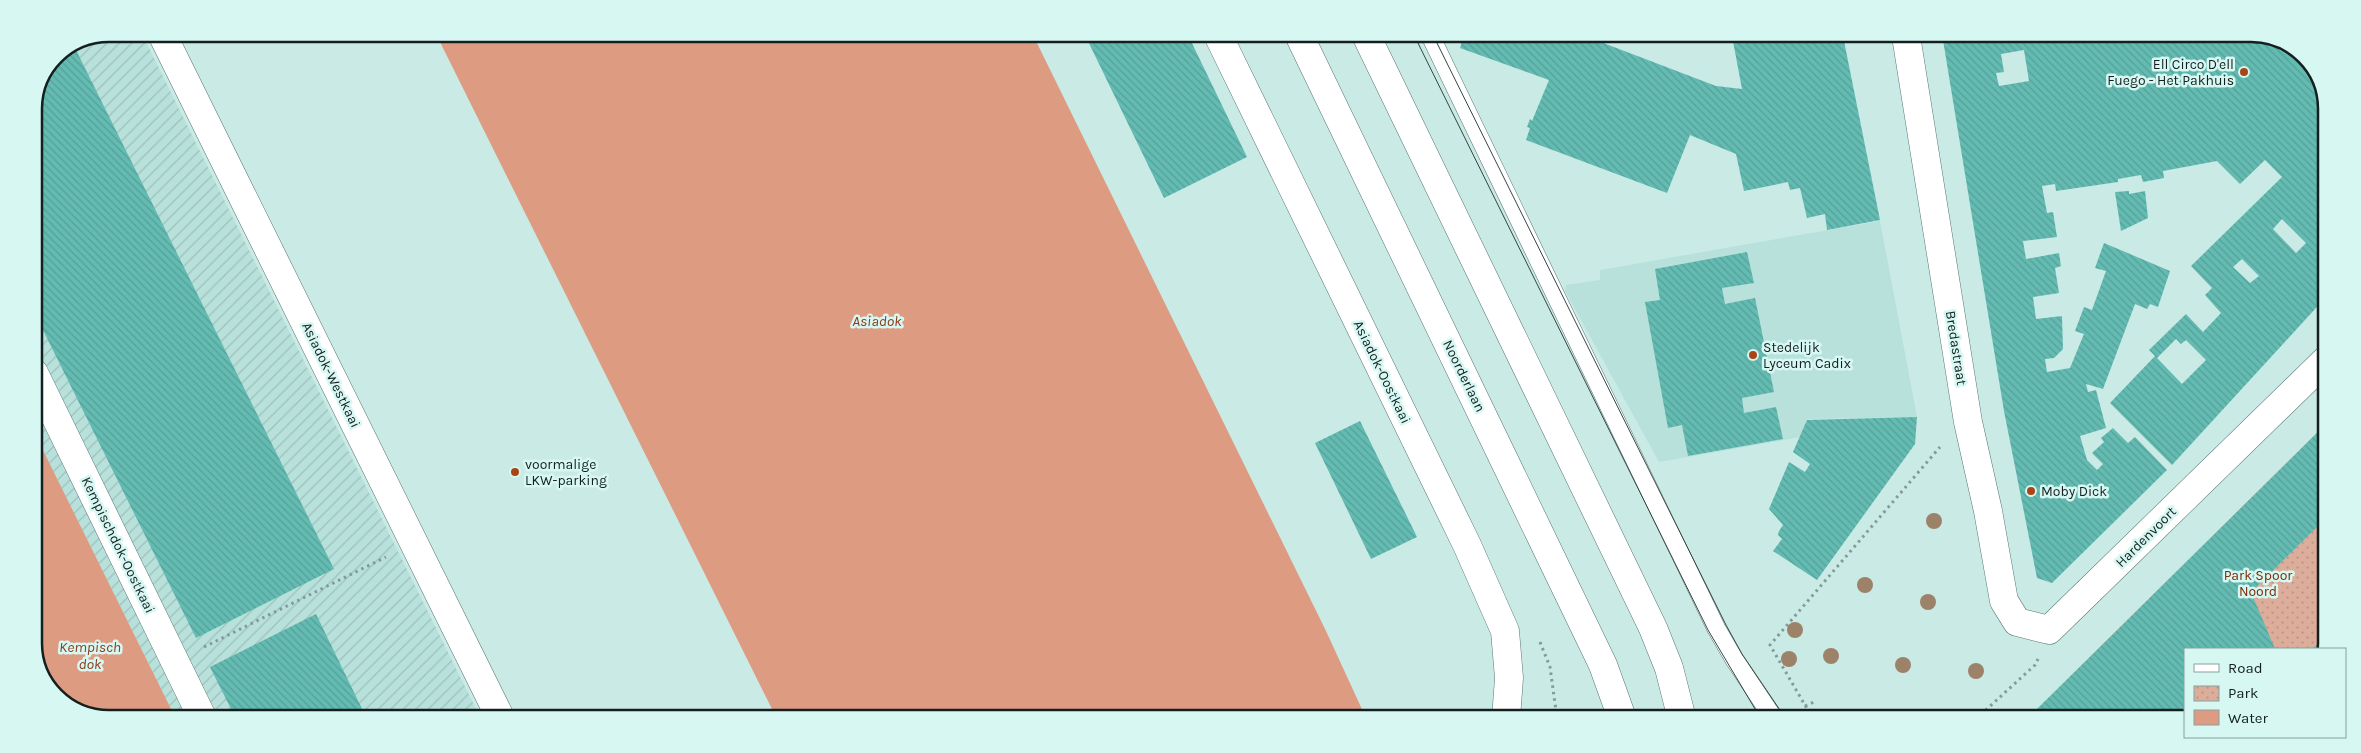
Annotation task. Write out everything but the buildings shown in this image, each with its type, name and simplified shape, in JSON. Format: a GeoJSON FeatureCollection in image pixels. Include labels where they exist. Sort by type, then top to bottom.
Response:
{"type":"FeatureCollection","features":[{"type":"Feature","properties":{"kind":"street","name":"Asiadok-Westkaai"},"geometry":{"type":"LineString","coordinates":[[166,42],[497,711]]}},
{"type":"Feature","properties":{"kind":"street","name":"Asiadok-Oostkaai"},"geometry":{"type":"LineString","coordinates":[[1221,42],[1467,545],[1505,631],[1509,678],[1507,711]]}},
{"type":"Feature","properties":{"kind":"street","name":"Noorderlaan"},"geometry":{"type":"LineString","coordinates":[[1302,42],[1603,665],[1619,711]]}},
{"type":"Feature","properties":{"kind":"street"},"geometry":{"type":"LineString","coordinates":[[1369,42],[1635,588],[1669,668],[1680,711]]}},
{"type":"Feature","properties":{"kind":"street","name":"Bredastraat"},"geometry":{"type":"LineString","coordinates":[[1907,42],[1967,415],[1988,511],[2004,601],[2017,622],[2050,630]]}},
{"type":"Feature","properties":{"kind":"street","name":"Hardenvoort"},"geometry":{"type":"LineString","coordinates":[[2050,630],[2318,368]]}},
{"type":"Feature","properties":{"kind":"street","name":"Kempischdok-Oostkaai"},"geometry":{"type":"LineString","coordinates":[[43,391],[199,711]]}},
{"type":"Feature","properties":{"kind":"lane"},"geometry":{"type":"LineString","coordinates":[[1433,42],[1716,628],[1769,711]]}},
{"type":"Feature","properties":{"kind":"path"},"geometry":{"type":"LineString","coordinates":[[1808,711],[1770,645],[1967,415]]}},
{"type":"Feature","properties":{"kind":"path"},"geometry":{"type":"LineString","coordinates":[[175,661],[414,543]]}},
{"type":"Feature","properties":{"kind":"path"},"geometry":{"type":"LineString","coordinates":[[1985,711],[2035,665],[2050,630]]}},
{"type":"Feature","properties":{"kind":"path"},"geometry":{"type":"LineString","coordinates":[[1806,706],[1816,701]]}},
{"type":"Feature","properties":{"kind":"shaded area"},"geometry":{"type":"Polygon","coordinates":[[[109,42],[146,42],[477,711],[172,711],[43,450],[44,96],[54,72],[62,62],[84,48],[109,42]]]}},
{"type":"Feature","properties":{"kind":"shaded area","name":"Stedelijk Lyceum Cadix"},"geometry":{"type":"Polygon","coordinates":[[[1880,221],[1917,417],[1807,419],[1801,437],[1659,462],[1565,291],[1566,285],[1600,280],[1600,270],[1880,221]]]}},
{"type":"Feature","properties":{"kind":"green space","name":"Park Spoor Noord"},"geometry":{"type":"Polygon","coordinates":[[[2318,432],[2318,648],[2184,648],[2184,711],[2035,711],[2318,432]]]}},
{"type":"Feature","properties":{"kind":"water","name":"Asiadok"},"geometry":{"type":"Polygon","coordinates":[[[440,42],[1036,42],[1326,631],[1363,711],[773,711],[440,42]]]}},
{"type":"Feature","properties":{"kind":"water","name":"Kempisch dok"},"geometry":{"type":"Polygon","coordinates":[[[43,450],[172,711],[109,711],[92,708],[72,699],[62,691],[51,677],[46,665],[43,648],[43,450]]]}},
{"type":"Feature","properties":{"kind":"tram line"},"geometry":{"type":"LineString","coordinates":[[1417,42],[1708,630],[1756,711]]}},
{"type":"Feature","properties":{"kind":"tram line"},"geometry":{"type":"LineString","coordinates":[[1436,42],[1726,625],[1742,654],[1781,711]]}},
{"type":"Feature","properties":{"kind":"place","name":"Ell Circo D'ell Fuego - Het Pakhuis"},"geometry":{"type":"Point","coordinates":[2244,72]}},
{"type":"Feature","properties":{"kind":"place","name":"Stedelijk Lyceum Cadix"},"geometry":{"type":"Point","coordinates":[1753,355]}},
{"type":"Feature","properties":{"kind":"place","name":"voormalige LKW-parking"},"geometry":{"type":"Point","coordinates":[515,472]}},
{"type":"Feature","properties":{"kind":"place","name":"Moby Dick"},"geometry":{"type":"Point","coordinates":[2031,491]}}]}
